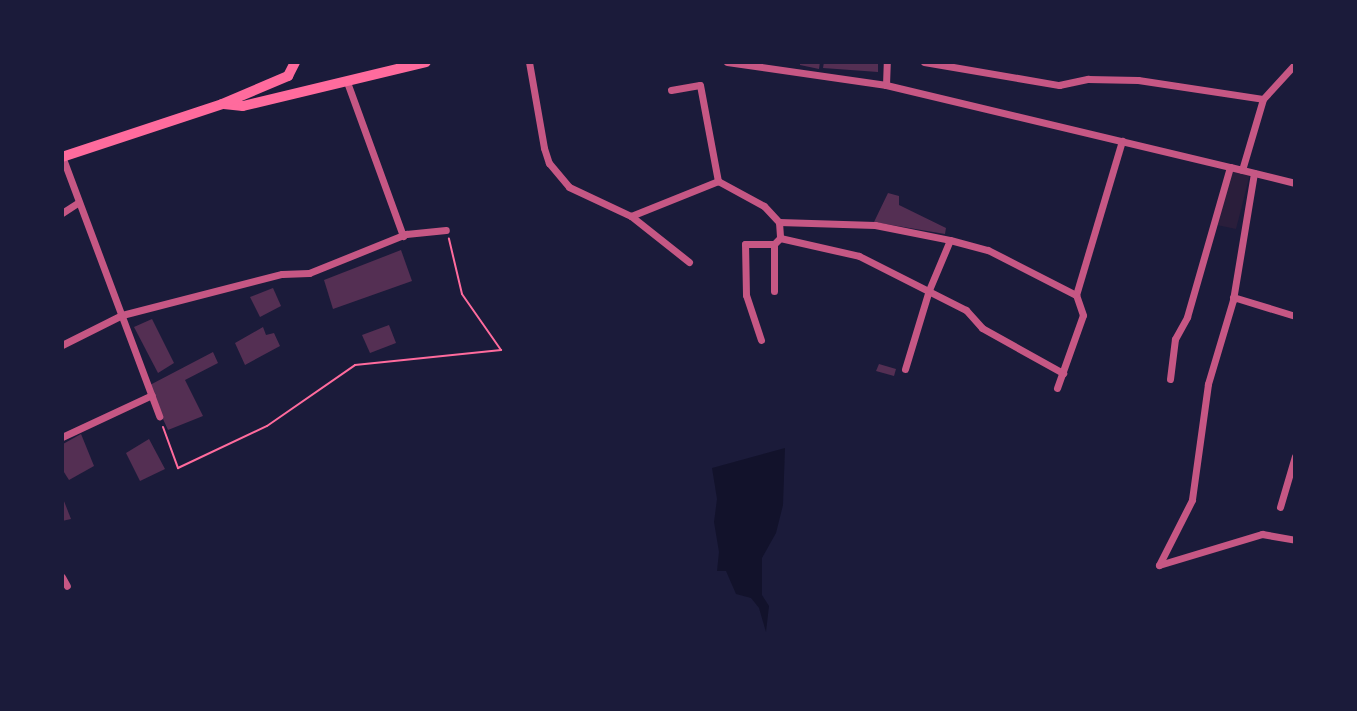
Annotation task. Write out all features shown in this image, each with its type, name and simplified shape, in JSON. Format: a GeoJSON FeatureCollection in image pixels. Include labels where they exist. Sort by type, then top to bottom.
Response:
{"type":"FeatureCollection","features":[{"type":"Feature","properties":{"kind":"main road"},"geometry":{"type":"LineString","coordinates":[[62,156],[222,104],[288,76],[295,62]]}},
{"type":"Feature","properties":{"kind":"main road"},"geometry":{"type":"LineString","coordinates":[[222,104],[243,106],[426,62]]}},
{"type":"Feature","properties":{"kind":"main road"},"geometry":{"type":"LineString","coordinates":[[288,76],[297,93]]}},
{"type":"Feature","properties":{"kind":"street"},"geometry":{"type":"LineString","coordinates":[[529,62],[544,148],[558,176],[569,187],[631,216],[689,262]]}},
{"type":"Feature","properties":{"kind":"street"},"geometry":{"type":"LineString","coordinates":[[727,62],[886,85],[1295,183]]}},
{"type":"Feature","properties":{"kind":"street"},"geometry":{"type":"LineString","coordinates":[[886,85],[887,62]]}},
{"type":"Feature","properties":{"kind":"street"},"geometry":{"type":"LineString","coordinates":[[924,62],[1059,85],[1088,79],[1138,80],[1263,99]]}},
{"type":"Feature","properties":{"kind":"street"},"geometry":{"type":"LineString","coordinates":[[1242,170],[1263,99],[1295,64]]}},
{"type":"Feature","properties":{"kind":"street"},"geometry":{"type":"LineString","coordinates":[[347,82],[403,236]]}},
{"type":"Feature","properties":{"kind":"street"},"geometry":{"type":"LineString","coordinates":[[671,90],[700,85],[718,181]]}},
{"type":"Feature","properties":{"kind":"street"},"geometry":{"type":"LineString","coordinates":[[1057,388],[1083,315],[1076,295],[1122,141]]}},
{"type":"Feature","properties":{"kind":"street"},"geometry":{"type":"LineString","coordinates":[[62,156],[159,416]]}},
{"type":"Feature","properties":{"kind":"street"},"geometry":{"type":"LineString","coordinates":[[1170,379],[1175,339],[1187,317],[1230,167]]}},
{"type":"Feature","properties":{"kind":"street"},"geometry":{"type":"LineString","coordinates":[[1254,173],[1233,297],[1208,384],[1192,500],[1159,565],[1262,534],[1295,540]]}},
{"type":"Feature","properties":{"kind":"street"},"geometry":{"type":"LineString","coordinates":[[631,216],[718,181]]}},
{"type":"Feature","properties":{"kind":"street"},"geometry":{"type":"LineString","coordinates":[[718,181],[764,206],[779,222],[875,225],[950,240],[988,250],[1076,295]]}},
{"type":"Feature","properties":{"kind":"street"},"geometry":{"type":"LineString","coordinates":[[62,213],[79,202]]}},
{"type":"Feature","properties":{"kind":"street"},"geometry":{"type":"LineString","coordinates":[[774,291],[779,222]]}},
{"type":"Feature","properties":{"kind":"street"},"geometry":{"type":"LineString","coordinates":[[62,345],[122,315],[282,274],[309,273],[403,236],[446,230]]}},
{"type":"Feature","properties":{"kind":"street"},"geometry":{"type":"LineString","coordinates":[[905,369],[929,290],[950,240]]}},
{"type":"Feature","properties":{"kind":"street"},"geometry":{"type":"LineString","coordinates":[[761,340],[746,295],[745,244],[777,241],[859,256],[966,310],[982,328],[1063,373]]}},
{"type":"Feature","properties":{"kind":"street"},"geometry":{"type":"LineString","coordinates":[[1233,297],[1295,316]]}},
{"type":"Feature","properties":{"kind":"street"},"geometry":{"type":"LineString","coordinates":[[62,437],[152,395]]}},
{"type":"Feature","properties":{"kind":"street"},"geometry":{"type":"LineString","coordinates":[[1280,507],[1295,456]]}},
{"type":"Feature","properties":{"kind":"street"},"geometry":{"type":"LineString","coordinates":[[62,577],[67,586]]}},
{"type":"Feature","properties":{"kind":"path"},"geometry":{"type":"LineString","coordinates":[[159,416],[178,468],[267,426],[355,365],[501,350],[462,294],[446,230]]}},
{"type":"Feature","properties":{"kind":"shaded area"},"geometry":{"type":"Polygon","coordinates":[[[1231,169],[1250,174],[1236,229],[1217,225],[1231,169]]]}},
{"type":"Feature","properties":{"kind":"shaded area"},"geometry":{"type":"Polygon","coordinates":[[[785,448],[783,505],[776,533],[762,558],[762,595],[769,606],[766,632],[759,608],[751,598],[736,594],[726,571],[717,571],[719,552],[714,522],[717,499],[712,468],[785,448]]]}},
{"type":"Feature","properties":{"kind":"building"},"geometry":{"type":"Polygon","coordinates":[[[800,62],[820,62],[819,69],[800,65],[800,62]]]}},
{"type":"Feature","properties":{"kind":"building"},"geometry":{"type":"Polygon","coordinates":[[[824,62],[878,62],[878,72],[823,68],[824,62]]]}},
{"type":"Feature","properties":{"kind":"building"},"geometry":{"type":"Polygon","coordinates":[[[888,193],[899,196],[899,205],[946,228],[945,234],[874,222],[888,193]]]}},
{"type":"Feature","properties":{"kind":"building"},"geometry":{"type":"Polygon","coordinates":[[[401,250],[412,281],[333,309],[324,280],[401,250]]]}},
{"type":"Feature","properties":{"kind":"building"},"geometry":{"type":"Polygon","coordinates":[[[273,288],[281,306],[260,317],[250,297],[273,288]]]}},
{"type":"Feature","properties":{"kind":"building"},"geometry":{"type":"Polygon","coordinates":[[[152,319],[174,363],[158,373],[134,327],[152,319]]]}},
{"type":"Feature","properties":{"kind":"building"},"geometry":{"type":"Polygon","coordinates":[[[389,325],[396,343],[370,353],[362,335],[389,325]]]}},
{"type":"Feature","properties":{"kind":"building"},"geometry":{"type":"Polygon","coordinates":[[[263,327],[266,335],[274,333],[280,346],[245,365],[235,343],[263,327]]]}},
{"type":"Feature","properties":{"kind":"building"},"geometry":{"type":"Polygon","coordinates":[[[213,352],[218,363],[185,380],[203,416],[168,430],[148,386],[213,352]]]}},
{"type":"Feature","properties":{"kind":"building"},"geometry":{"type":"Polygon","coordinates":[[[879,364],[896,369],[894,376],[876,371],[879,364]]]}},
{"type":"Feature","properties":{"kind":"building"},"geometry":{"type":"Polygon","coordinates":[[[81,434],[94,466],[69,480],[62,469],[63,444],[81,434]]]}},
{"type":"Feature","properties":{"kind":"building"},"geometry":{"type":"Polygon","coordinates":[[[149,439],[165,469],[140,481],[126,453],[149,439]]]}},
{"type":"Feature","properties":{"kind":"building"},"geometry":{"type":"Polygon","coordinates":[[[62,496],[71,519],[62,521],[62,496]]]}}]}
